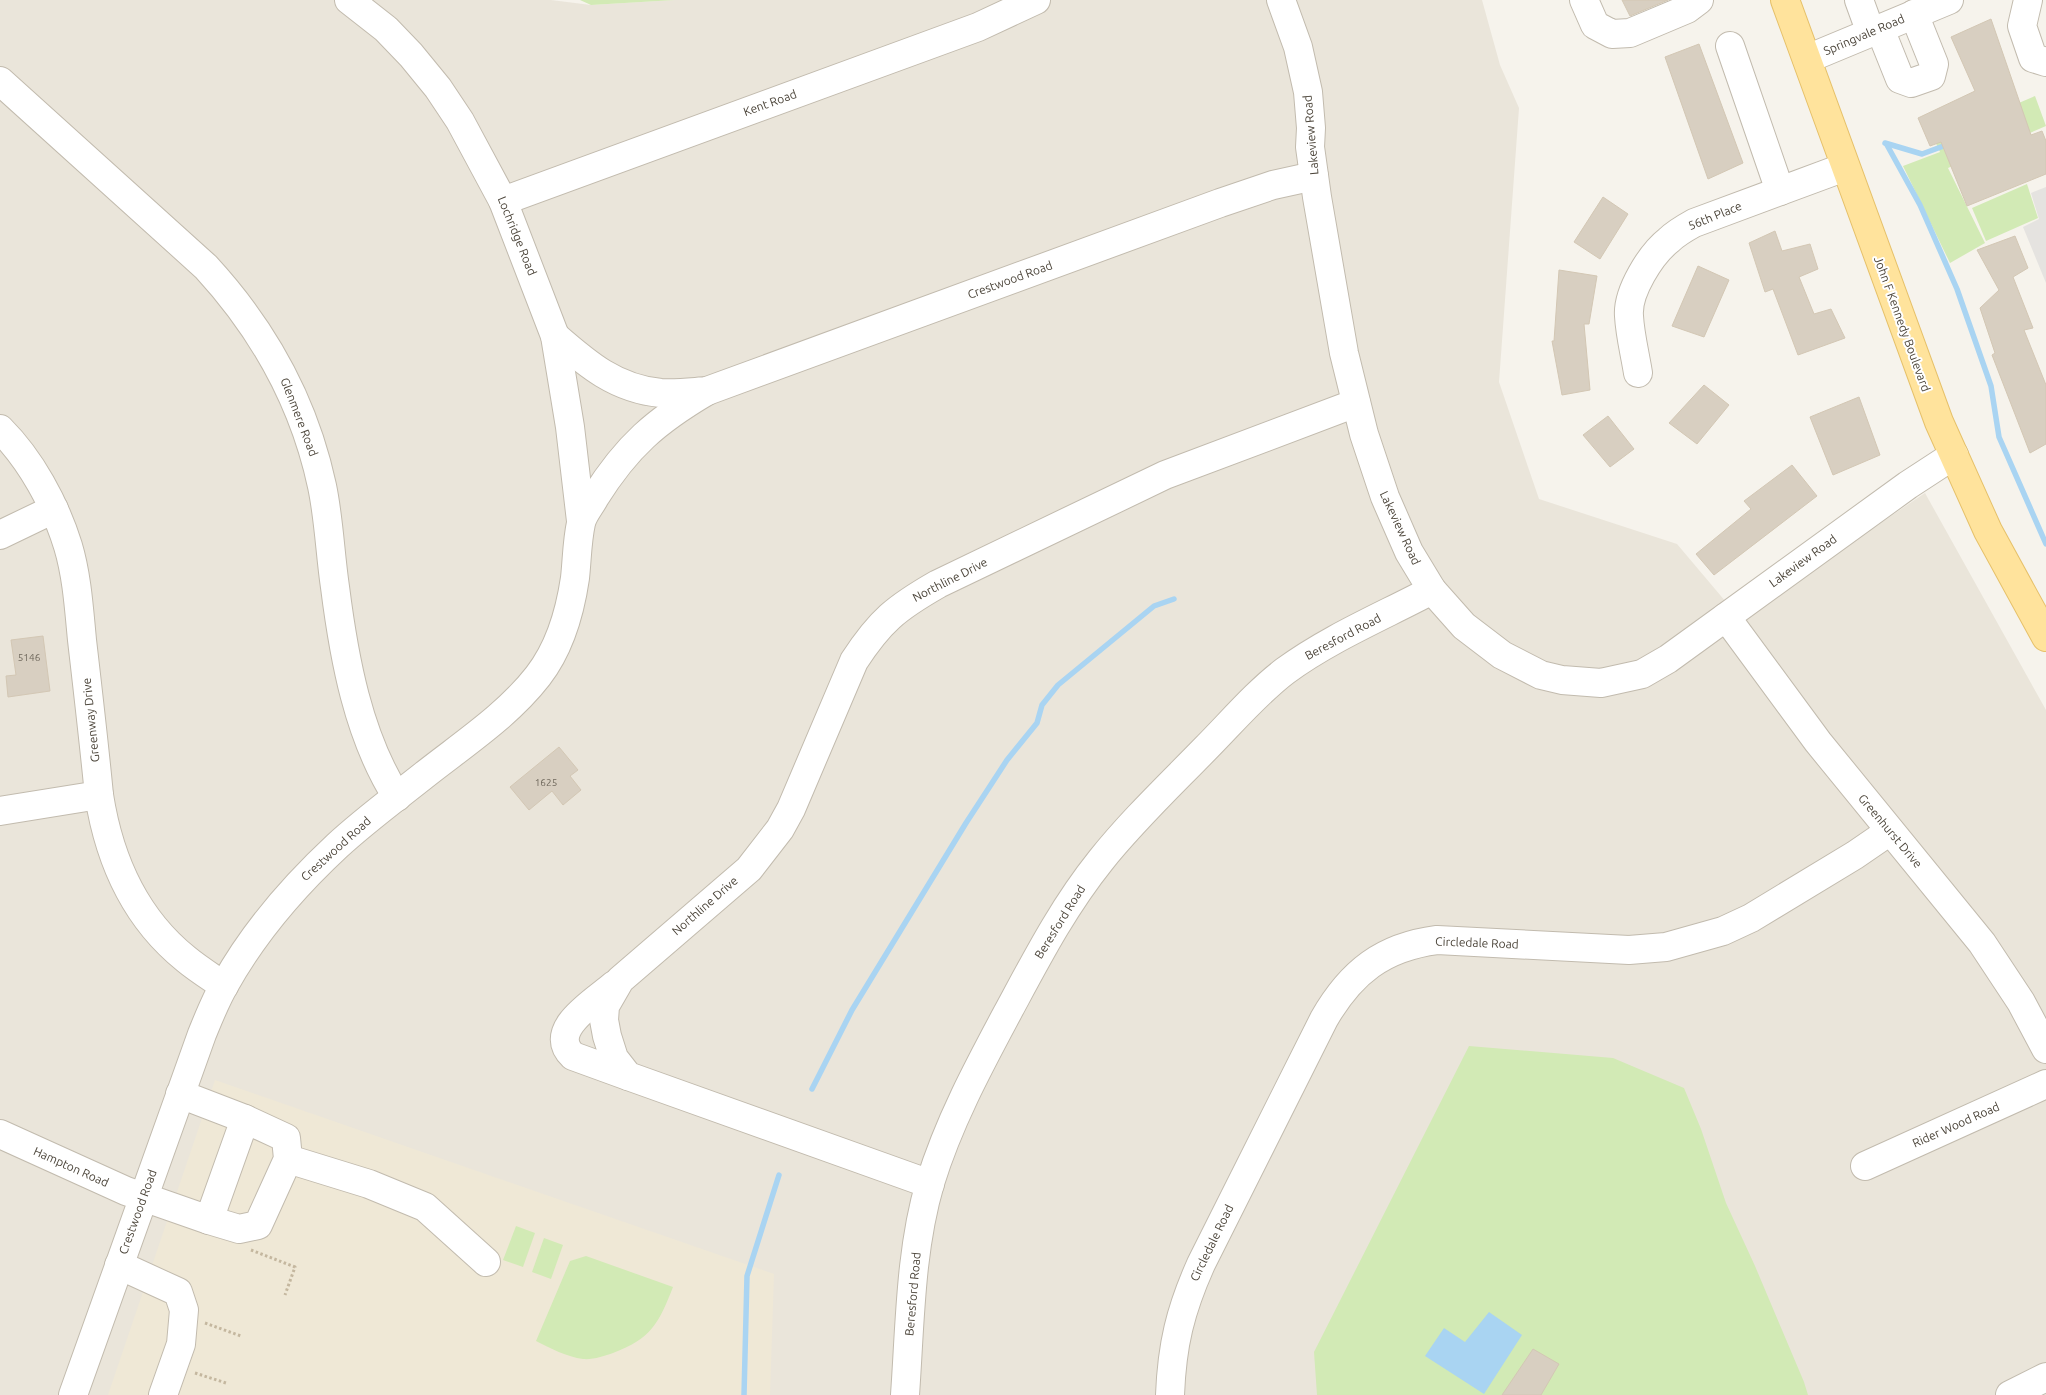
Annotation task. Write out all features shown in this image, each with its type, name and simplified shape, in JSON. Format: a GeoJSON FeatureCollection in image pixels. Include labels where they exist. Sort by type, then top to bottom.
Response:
{"type":"FeatureCollection","features":[{"type":"Feature","properties":{"kind":"main road","name":"John F Kennedy Boulevard"},"geometry":{"type":"LineString","coordinates":[[1785,0],[1921,376],[1954,456],[1988,530],[2046,637]]}},
{"type":"Feature","properties":{"kind":"street","name":"Lochridge Road"},"geometry":{"type":"LineString","coordinates":[[349,0],[386,29],[411,55],[438,88],[460,121],[503,200],[555,336],[570,427],[581,521]]}},
{"type":"Feature","properties":{"kind":"street","name":"Kent Road"},"geometry":{"type":"LineString","coordinates":[[503,200],[978,27],[1036,0]]}},
{"type":"Feature","properties":{"kind":"street","name":"Lakeview Road"},"geometry":{"type":"LineString","coordinates":[[1281,0],[1298,47],[1308,92],[1314,176],[1344,353],[1356,404],[1385,497],[1409,552],[1432,590],[1464,626],[1502,655],[1541,675],[1562,680],[1586,683],[1615,681],[1642,674],[1668,659],[1908,485],[1954,456]]}},
{"type":"Feature","properties":{"kind":"street"},"geometry":{"type":"LineString","coordinates":[[1584,0],[1595,25],[1612,34],[1630,33],[1687,9],[1699,0]]}},
{"type":"Feature","properties":{"kind":"street"},"geometry":{"type":"LineString","coordinates":[[1859,0],[1900,79],[1911,84],[1930,76],[1934,64],[1914,14]]}},
{"type":"Feature","properties":{"kind":"street","name":"Springvale Road"},"geometry":{"type":"LineString","coordinates":[[1807,59],[1950,0]]}},
{"type":"Feature","properties":{"kind":"street"},"geometry":{"type":"LineString","coordinates":[[2046,7],[2029,0],[2022,26],[2033,58],[2046,62]]}},
{"type":"Feature","properties":{"kind":"street"},"geometry":{"type":"LineString","coordinates":[[1730,46],[1780,191]]}},
{"type":"Feature","properties":{"kind":"street","name":"Glenmere Road"},"geometry":{"type":"LineString","coordinates":[[0,81],[206,267],[231,294],[252,323],[282,373],[304,425],[322,485],[346,655],[360,710],[384,776],[397,797]]}},
{"type":"Feature","properties":{"kind":"street","name":"56th Place"},"geometry":{"type":"LineString","coordinates":[[1638,373],[1629,314],[1632,295],[1639,279],[1659,249],[1681,230],[1694,223],[1845,167]]}},
{"type":"Feature","properties":{"kind":"street","name":"Crestwood Road"},"geometry":{"type":"LineString","coordinates":[[73,1395],[202,1034],[224,986],[268,920],[294,888],[338,845],[510,707],[538,676],[559,639],[568,611],[574,580],[581,521],[608,476],[629,450],[653,426],[707,390],[1220,203],[1273,185],[1314,176]]}},
{"type":"Feature","properties":{"kind":"street","name":"Crestwood Road"},"geometry":{"type":"LineString","coordinates":[[555,336],[598,372],[617,381],[660,393],[707,390]]}},
{"type":"Feature","properties":{"kind":"street","name":"Northline Drive"},"geometry":{"type":"LineString","coordinates":[[930,1184],[573,1056],[568,1052],[564,1042],[564,1033],[570,1022],[749,868],[780,829],[791,809],[854,661],[869,639],[890,615],[907,602],[938,584],[1165,475],[1356,404]]}},
{"type":"Feature","properties":{"kind":"street","name":"Greenway Drive"},"geometry":{"type":"LineString","coordinates":[[0,429],[34,472],[54,509],[69,547],[78,600],[99,795],[109,844],[119,871],[140,908],[163,937],[186,960],[224,986]]}},
{"type":"Feature","properties":{"kind":"street"},"geometry":{"type":"LineString","coordinates":[[0,535],[54,509]]}},
{"type":"Feature","properties":{"kind":"street","name":"Beresford Road"},"geometry":{"type":"LineString","coordinates":[[905,1395],[912,1286],[918,1240],[930,1184],[961,1102],[1000,1026],[1065,909],[1102,859],[1148,808],[1282,674],[1311,653],[1432,590]]}},
{"type":"Feature","properties":{"kind":"street","name":"Greenhurst Drive"},"geometry":{"type":"LineString","coordinates":[[1726,617],[1818,742],[1982,944],[2021,1002],[2046,1049]]}},
{"type":"Feature","properties":{"kind":"street"},"geometry":{"type":"LineString","coordinates":[[0,811],[99,795]]}},
{"type":"Feature","properties":{"kind":"street","name":"Circledale Road"},"geometry":{"type":"LineString","coordinates":[[1170,1395],[1172,1357],[1177,1329],[1189,1290],[1324,1019],[1339,994],[1362,970],[1394,950],[1417,942],[1437,940],[1629,950],[1666,947],[1701,939],[1751,918],[1855,855],[1890,831]]}},
{"type":"Feature","properties":{"kind":"street","name":"Northline Drive"},"geometry":{"type":"LineString","coordinates":[[620,980],[605,1006],[604,1020],[606,1036],[614,1058],[628,1076]]}},
{"type":"Feature","properties":{"kind":"street","name":"Rider Wood Road"},"geometry":{"type":"LineString","coordinates":[[1865,1166],[2046,1084]]}},
{"type":"Feature","properties":{"kind":"street"},"geometry":{"type":"LineString","coordinates":[[180,1094],[245,1119],[286,1138],[288,1159],[369,1184],[425,1207],[486,1262]]}},
{"type":"Feature","properties":{"kind":"street"},"geometry":{"type":"LineString","coordinates":[[210,1220],[245,1119]]}},
{"type":"Feature","properties":{"kind":"street","name":"Hampton Road"},"geometry":{"type":"LineString","coordinates":[[0,1134],[143,1198],[239,1229],[258,1225],[288,1159]]}},
{"type":"Feature","properties":{"kind":"street"},"geometry":{"type":"LineString","coordinates":[[119,1265],[178,1292],[184,1310],[181,1344],[162,1395]]}},
{"type":"Feature","properties":{"kind":"street"},"geometry":{"type":"LineString","coordinates":[[2010,1395],[2046,1378]]}},
{"type":"Feature","properties":{"kind":"path"},"geometry":{"type":"LineString","coordinates":[[246,1248],[295,1267],[286,1295]]}},
{"type":"Feature","properties":{"kind":"path"},"geometry":{"type":"LineString","coordinates":[[204,1322],[241,1336]]}},
{"type":"Feature","properties":{"kind":"path"},"geometry":{"type":"LineString","coordinates":[[188,1370],[226,1383]]}},
{"type":"Feature","properties":{"kind":"shaded area"},"geometry":{"type":"Polygon","coordinates":[[[0,0],[551,0],[591,5],[675,0],[1482,0],[1500,65],[1519,108],[1499,382],[1539,499],[1677,544],[1726,602],[1753,609],[1925,493],[2046,710],[2046,1395],[0,1395],[0,0]]]}},
{"type":"Feature","properties":{"kind":"shaded area"},"geometry":{"type":"Polygon","coordinates":[[[2046,187],[2046,283],[2023,227],[2039,219],[2031,193],[2046,187]]]}},
{"type":"Feature","properties":{"kind":"shaded area"},"geometry":{"type":"Polygon","coordinates":[[[215,1080],[774,1274],[770,1395],[108,1395],[215,1080]]]}},
{"type":"Feature","properties":{"kind":"green space"},"geometry":{"type":"Polygon","coordinates":[[[580,0],[675,0],[591,5],[580,0]]]}},
{"type":"Feature","properties":{"kind":"green space"},"geometry":{"type":"Polygon","coordinates":[[[2035,96],[2046,126],[1948,168],[1985,243],[1950,263],[1903,166],[1940,152],[1934,139],[2035,96]]]}},
{"type":"Feature","properties":{"kind":"green space"},"geometry":{"type":"Polygon","coordinates":[[[2027,184],[2038,218],[1986,241],[1972,208],[2027,184]]]}},
{"type":"Feature","properties":{"kind":"green space"},"geometry":{"type":"Polygon","coordinates":[[[1469,1046],[1613,1058],[1684,1088],[1701,1129],[1726,1203],[1755,1266],[1808,1395],[1317,1395],[1314,1352],[1469,1046]]]}},
{"type":"Feature","properties":{"kind":"green space"},"geometry":{"type":"Polygon","coordinates":[[[516,1226],[535,1233],[523,1267],[503,1260],[516,1226]]]}},
{"type":"Feature","properties":{"kind":"green space"},"geometry":{"type":"Polygon","coordinates":[[[544,1238],[563,1245],[551,1279],[532,1272],[544,1238]]]}},
{"type":"Feature","properties":{"kind":"green space"},"geometry":{"type":"Polygon","coordinates":[[[586,1256],[673,1287],[658,1320],[645,1335],[626,1348],[598,1358],[587,1359],[565,1354],[536,1341],[570,1261],[586,1256]]]}},
{"type":"Feature","properties":{"kind":"water"},"geometry":{"type":"Polygon","coordinates":[[[1489,1312],[1522,1335],[1484,1394],[1425,1356],[1444,1328],[1465,1342],[1489,1312]]]}},
{"type":"Feature","properties":{"kind":"building"},"geometry":{"type":"Polygon","coordinates":[[[1622,0],[1668,0],[1630,16],[1622,0]]]}},
{"type":"Feature","properties":{"kind":"building"},"geometry":{"type":"Polygon","coordinates":[[[1991,19],[2031,135],[2042,131],[2046,141],[2046,174],[1967,206],[1941,142],[1930,146],[1918,118],[1975,91],[1951,37],[1991,19]]]}},
{"type":"Feature","properties":{"kind":"building"},"geometry":{"type":"Polygon","coordinates":[[[1699,44],[1743,163],[1708,179],[1665,57],[1699,44]]]}},
{"type":"Feature","properties":{"kind":"building"},"geometry":{"type":"Polygon","coordinates":[[[1603,197],[1628,214],[1600,259],[1574,242],[1603,197]]]}},
{"type":"Feature","properties":{"kind":"building"},"geometry":{"type":"Polygon","coordinates":[[[1775,231],[1782,251],[1810,244],[1818,269],[1799,277],[1814,314],[1831,309],[1845,338],[1798,355],[1773,289],[1765,292],[1749,243],[1775,231]]]}},
{"type":"Feature","properties":{"kind":"building"},"geometry":{"type":"Polygon","coordinates":[[[2015,236],[2028,268],[2013,277],[2033,328],[2024,330],[2046,385],[2046,444],[2030,453],[1992,355],[1995,353],[1980,308],[1999,290],[1977,250],[2015,236]]]}},
{"type":"Feature","properties":{"kind":"building"},"geometry":{"type":"Polygon","coordinates":[[[1698,266],[1729,280],[1704,337],[1672,326],[1698,266]]]}},
{"type":"Feature","properties":{"kind":"building"},"geometry":{"type":"Polygon","coordinates":[[[1559,270],[1597,276],[1589,324],[1584,324],[1590,390],[1562,395],[1552,341],[1554,341],[1559,270]]]}},
{"type":"Feature","properties":{"kind":"building"},"geometry":{"type":"Polygon","coordinates":[[[1704,385],[1729,405],[1697,444],[1669,423],[1704,385]]]}},
{"type":"Feature","properties":{"kind":"building"},"geometry":{"type":"Polygon","coordinates":[[[1859,397],[1880,455],[1833,475],[1810,417],[1859,397]]]}},
{"type":"Feature","properties":{"kind":"building"},"geometry":{"type":"Polygon","coordinates":[[[1608,416],[1634,449],[1610,467],[1583,435],[1608,416]]]}},
{"type":"Feature","properties":{"kind":"building"},"geometry":{"type":"Polygon","coordinates":[[[1792,465],[1817,496],[1714,575],[1696,554],[1751,509],[1744,501],[1792,465]]]}},
{"type":"Feature","properties":{"kind":"building"},"geometry":{"type":"Polygon","coordinates":[[[43,636],[50,691],[8,697],[6,676],[16,675],[11,640],[43,636]]]}},
{"type":"Feature","properties":{"kind":"building"},"geometry":{"type":"Polygon","coordinates":[[[559,747],[578,770],[570,776],[581,790],[563,805],[552,791],[529,810],[510,787],[559,747]]]}},
{"type":"Feature","properties":{"kind":"building"},"geometry":{"type":"Polygon","coordinates":[[[1533,1349],[1559,1364],[1541,1395],[1502,1395],[1533,1349]]]}},
{"type":"Feature","properties":{"kind":"waterway"},"geometry":{"type":"LineString","coordinates":[[1885,143],[1922,154],[1949,144]]}},
{"type":"Feature","properties":{"kind":"waterway"},"geometry":{"type":"LineString","coordinates":[[1887,145],[1920,205],[1957,289],[1991,386],[1999,437],[2046,544]]}},
{"type":"Feature","properties":{"kind":"waterway"},"geometry":{"type":"LineString","coordinates":[[812,1089],[852,1010],[966,823],[1007,760],[1037,723],[1042,705],[1058,685],[1154,606],[1174,599]]}},
{"type":"Feature","properties":{"kind":"waterway"},"geometry":{"type":"LineString","coordinates":[[744,1395],[747,1276],[779,1175]]}}]}
